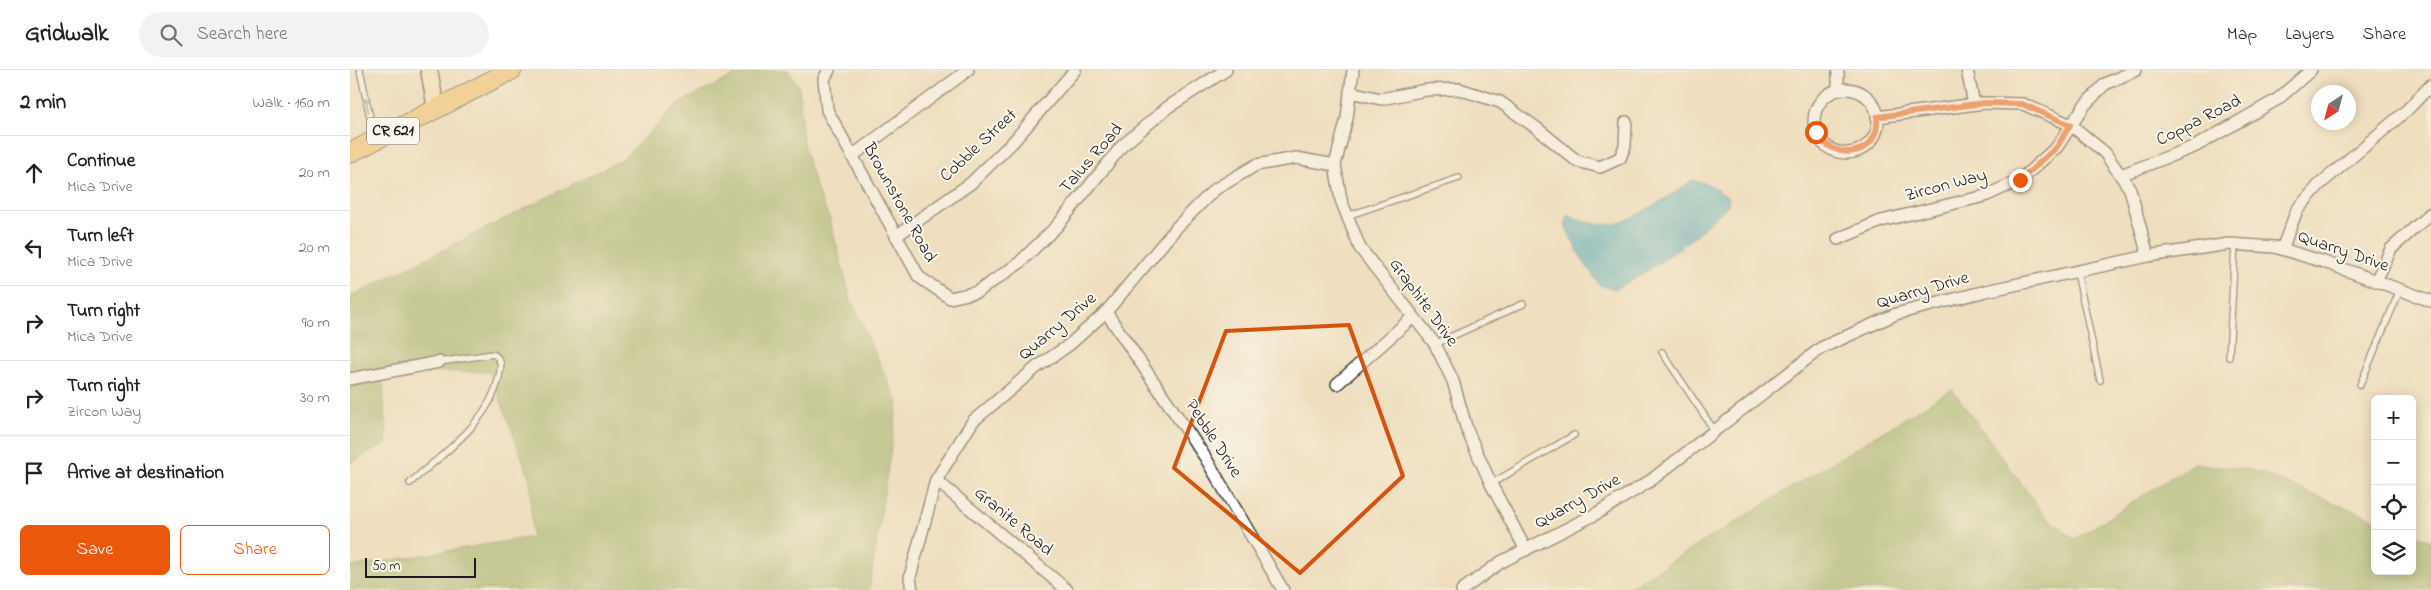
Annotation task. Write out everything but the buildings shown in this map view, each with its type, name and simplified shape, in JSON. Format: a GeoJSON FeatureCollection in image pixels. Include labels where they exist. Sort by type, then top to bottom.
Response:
{"type":"FeatureCollection","features":[{"type":"Feature","properties":{"kind":"main road"},"geometry":{"type":"LineString","coordinates":[[429,70],[436,108]]}},
{"type":"Feature","properties":{"kind":"main road","name":"CR 621"},"geometry":{"type":"LineString","coordinates":[[350,153],[512,70]]}},
{"type":"Feature","properties":{"kind":"street","name":"Brownstone Road"},"geometry":{"type":"LineString","coordinates":[[829,70],[824,79],[827,110],[919,277],[950,298],[977,292],[1018,264]]}},
{"type":"Feature","properties":{"kind":"street"},"geometry":{"type":"LineString","coordinates":[[852,156],[968,70]]}},
{"type":"Feature","properties":{"kind":"street","name":"Cobble Street"},"geometry":{"type":"LineString","coordinates":[[896,236],[971,182],[1013,142],[1075,70]]}},
{"type":"Feature","properties":{"kind":"street","name":"Talus Road"},"geometry":{"type":"LineString","coordinates":[[1018,264],[1057,226],[1122,146],[1168,107],[1226,70]]}},
{"type":"Feature","properties":{"kind":"street","name":"Graphite Drive"},"geometry":{"type":"LineString","coordinates":[[1353,70],[1347,118],[1335,165],[1341,200],[1360,248],[1435,344],[1453,381],[1467,430],[1526,550]]}},
{"type":"Feature","properties":{"kind":"street"},"geometry":{"type":"LineString","coordinates":[[1838,70],[1838,90]]}},
{"type":"Feature","properties":{"kind":"street"},"geometry":{"type":"LineString","coordinates":[[1968,70],[1974,104]]}},
{"type":"Feature","properties":{"kind":"street","name":"Zircon Way"},"geometry":{"type":"LineString","coordinates":[[1838,240],[1881,221],[1985,196],[2020,180],[2057,147],[2070,125],[2105,84],[2134,70]]}},
{"type":"Feature","properties":{"kind":"street","name":"Coppa Road"},"geometry":{"type":"LineString","coordinates":[[2120,175],[2196,146],[2278,99],[2311,70]]}},
{"type":"Feature","properties":{"kind":"street"},"geometry":{"type":"LineString","coordinates":[[2282,249],[2297,210],[2318,185],[2407,110],[2431,85]]}},
{"type":"Feature","properties":{"kind":"street"},"geometry":{"type":"LineString","coordinates":[[1350,92],[1381,99],[1426,90],[1458,89],[1500,102],[1538,129],[1577,161],[1600,166],[1620,158],[1625,146],[1626,122]]}},
{"type":"Feature","properties":{"kind":"street"},"geometry":{"type":"LineString","coordinates":[[1838,90],[1857,91],[1866,96],[1873,103],[1877,117],[1875,134],[1869,143],[1861,149],[1850,153],[1830,148],[1821,141],[1816,132],[1814,121],[1820,102],[1827,95],[1838,90]]}},
{"type":"Feature","properties":{"kind":"street"},"geometry":{"type":"LineString","coordinates":[[1877,117],[1974,104],[2022,104],[2070,125],[2105,153],[2130,189],[2148,256]]}},
{"type":"Feature","properties":{"kind":"street","name":"Quarry Drive"},"geometry":{"type":"LineString","coordinates":[[912,590],[910,577],[936,480],[973,421],[1037,367],[1069,345],[1106,312],[1176,228],[1214,190],[1256,165],[1296,158],[1335,165]]}},
{"type":"Feature","properties":{"kind":"street"},"geometry":{"type":"LineString","coordinates":[[2376,281],[2391,249],[2431,212]]}},
{"type":"Feature","properties":{"kind":"street","name":"Quarry Drive"},"geometry":{"type":"LineString","coordinates":[[1462,590],[1501,562],[1594,515],[1650,480],[1821,348],[1896,314],[1986,291],[2148,256],[2235,244],[2282,249],[2431,301]]}},
{"type":"Feature","properties":{"kind":"street","name":"Pebble Drive"},"geometry":{"type":"LineString","coordinates":[[1106,312],[1205,457],[1283,590]]}},
{"type":"Feature","properties":{"kind":"street"},"geometry":{"type":"LineString","coordinates":[[1337,384],[1413,318]]}},
{"type":"Feature","properties":{"kind":"street"},"geometry":{"type":"LineString","coordinates":[[350,380],[439,362]]}},
{"type":"Feature","properties":{"kind":"street","name":"Granite Road"},"geometry":{"type":"LineString","coordinates":[[936,480],[1067,590]]}},
{"type":"Feature","properties":{"kind":"lane"},"geometry":{"type":"LineString","coordinates":[[360,70],[375,141]]}},
{"type":"Feature","properties":{"kind":"lane"},"geometry":{"type":"LineString","coordinates":[[1348,216],[1459,178]]}},
{"type":"Feature","properties":{"kind":"lane"},"geometry":{"type":"LineString","coordinates":[[2229,358],[2235,244]]}},
{"type":"Feature","properties":{"kind":"lane"},"geometry":{"type":"LineString","coordinates":[[2077,272],[2100,380]]}},
{"type":"Feature","properties":{"kind":"lane"},"geometry":{"type":"LineString","coordinates":[[2360,385],[2400,290]]}},
{"type":"Feature","properties":{"kind":"lane"},"geometry":{"type":"LineString","coordinates":[[1435,344],[1523,304]]}},
{"type":"Feature","properties":{"kind":"lane"},"geometry":{"type":"LineString","coordinates":[[1662,352],[1714,430]]}},
{"type":"Feature","properties":{"kind":"lane"},"geometry":{"type":"LineString","coordinates":[[410,483],[475,425],[496,390],[502,363],[493,354],[439,362]]}},
{"type":"Feature","properties":{"kind":"lane"},"geometry":{"type":"LineString","coordinates":[[1492,484],[1574,435]]}},
{"type":"Feature","properties":{"kind":"highlighted area"},"geometry":{"type":"Polygon","coordinates":[[[1349,325],[1403,476],[1300,573],[1174,468],[1226,331],[1349,325]]]}},
{"type":"Feature","properties":{"kind":"green space"},"geometry":{"type":"Polygon","coordinates":[[[745,70],[788,70],[799,87],[803,144],[815,185],[830,220],[851,300],[898,403],[869,590],[350,590],[350,567],[532,537],[530,479],[490,372],[382,371],[387,443],[350,463],[350,297],[623,159],[678,104],[745,70]]]}},
{"type":"Feature","properties":{"kind":"green space"},"geometry":{"type":"Polygon","coordinates":[[[1952,389],[2045,516],[2075,539],[2194,463],[2255,471],[2371,517],[2371,575],[2416,575],[2416,535],[2431,541],[2431,590],[1625,590],[1952,389]]]}},
{"type":"Feature","properties":{"kind":"water"},"geometry":{"type":"Polygon","coordinates":[[[1692,180],[1709,184],[1729,198],[1728,205],[1689,241],[1661,262],[1615,289],[1599,285],[1579,254],[1565,226],[1568,215],[1596,224],[1614,224],[1631,218],[1692,180]]]}},
{"type":"Feature","properties":{"kind":"route"},"geometry":{"type":"LineString","coordinates":[[1816,132],[1821,141],[1830,148],[1850,153],[1861,149],[1869,143],[1875,134],[1878,124],[1877,117],[1984,103],[2022,104],[2070,125],[2057,147],[2020,180]]}}]}
